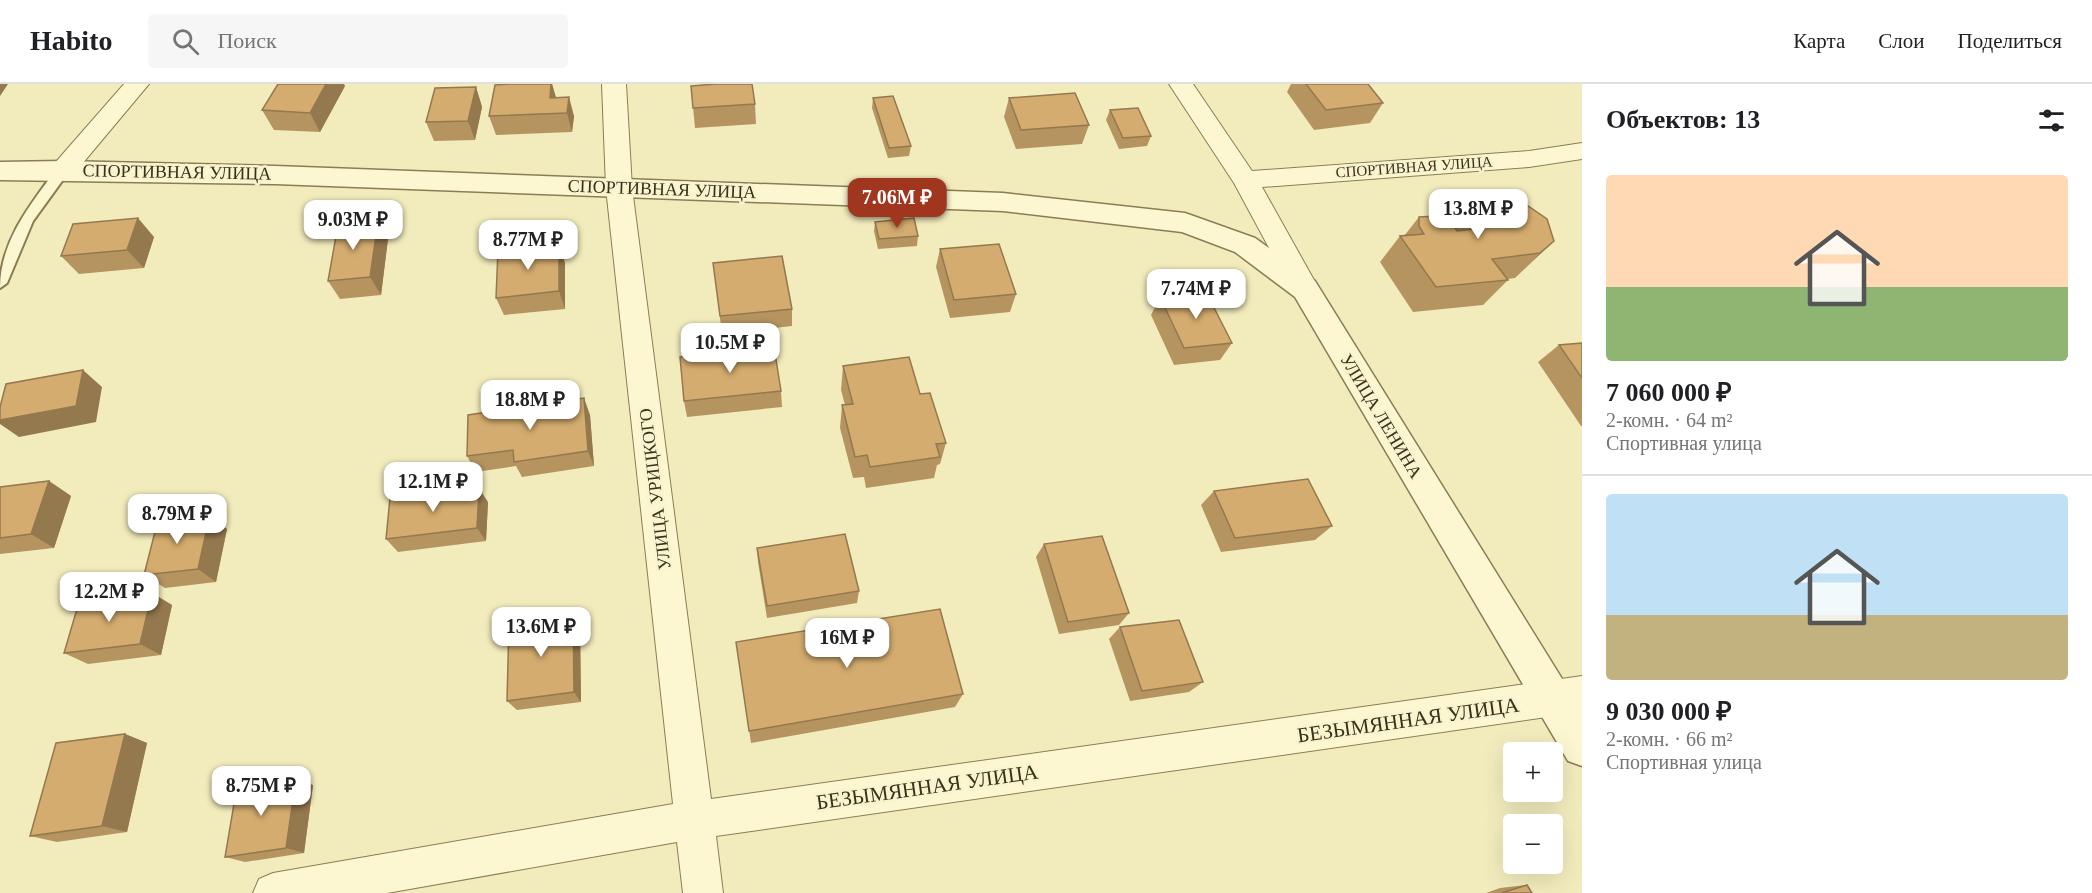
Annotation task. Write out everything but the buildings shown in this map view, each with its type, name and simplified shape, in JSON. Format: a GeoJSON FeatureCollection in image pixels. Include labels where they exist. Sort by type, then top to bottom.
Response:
{"type":"FeatureCollection","features":[{"type":"Feature","properties":{"kind":"street"},"geometry":{"type":"LineString","coordinates":[[63,170],[137,84]]}},
{"type":"Feature","properties":{"kind":"street","name":"УЛИЦА УРИЦКОГО"},"geometry":{"type":"LineString","coordinates":[[614,84],[619,188],[703,893]]}},
{"type":"Feature","properties":{"kind":"street","name":"УЛИЦА ЛЕНИНА"},"geometry":{"type":"LineString","coordinates":[[1181,84],[1245,180],[1305,289],[1568,697],[1582,747]]}},
{"type":"Feature","properties":{"kind":"street","name":"СПОРТИВНАЯ УЛИЦА"},"geometry":{"type":"LineString","coordinates":[[1245,180],[1529,159],[1582,151]]}},
{"type":"Feature","properties":{"kind":"street","name":"СПОРТИВНАЯ УЛИЦА"},"geometry":{"type":"LineString","coordinates":[[0,171],[63,170],[1003,202],[1185,223],[1245,245],[1305,289]]}},
{"type":"Feature","properties":{"kind":"street","name":"БЕЗЫМЯННАЯ УЛИЦА"},"geometry":{"type":"LineString","coordinates":[[273,893],[695,820],[1568,697]]}},
{"type":"Feature","properties":{"kind":"lane"},"geometry":{"type":"LineString","coordinates":[[0,284],[27,219],[63,170]]}}]}
